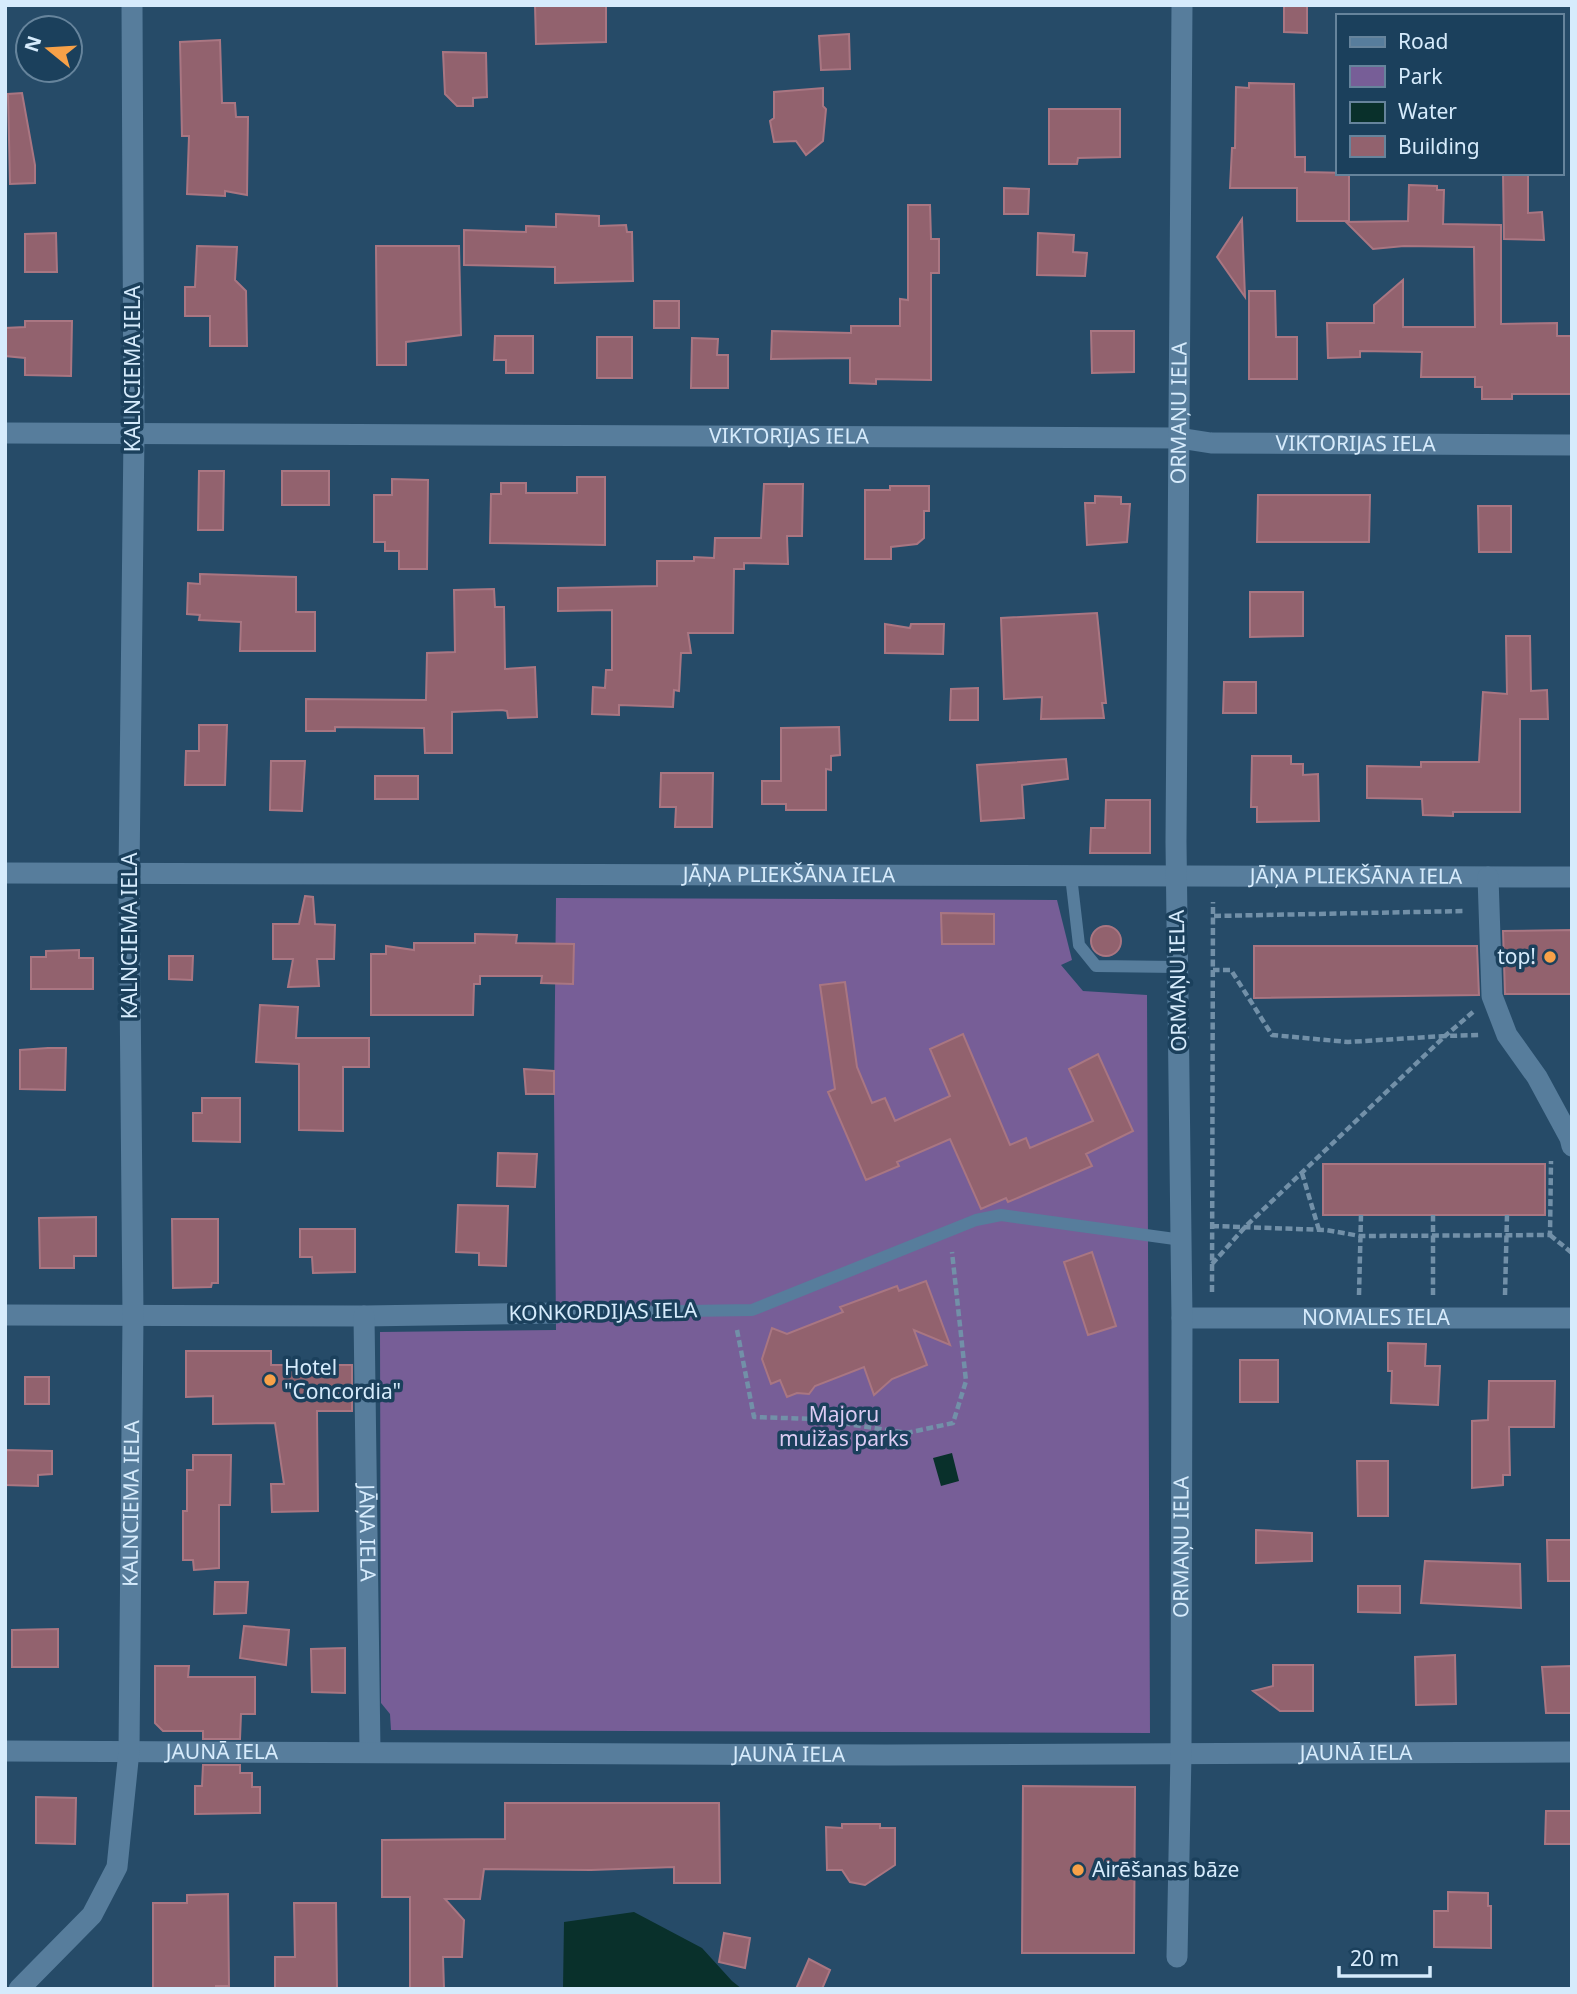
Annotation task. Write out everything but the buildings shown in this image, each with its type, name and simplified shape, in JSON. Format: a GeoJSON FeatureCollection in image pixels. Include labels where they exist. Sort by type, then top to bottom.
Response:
{"type":"FeatureCollection","features":[{"type":"Feature","properties":{"kind":"street","name":"KALNCIEMA IELA"},"geometry":{"type":"LineString","coordinates":[[19,1989],[92,1915],[117,1867],[129,1751],[133,1316],[129,874],[134,434],[132,5]]}},
{"type":"Feature","properties":{"kind":"street","name":"ORMAŅU IELA"},"geometry":{"type":"LineString","coordinates":[[1177,1956],[1181,1753],[1182,1240],[1176,876],[1182,5]]}},
{"type":"Feature","properties":{"kind":"street","name":"VIKTORIJAS IELA"},"geometry":{"type":"LineString","coordinates":[[5,433],[1179,438],[1211,443],[1572,444]]}},
{"type":"Feature","properties":{"kind":"street","name":"JĀŅA PLIEKŠĀNA IELA"},"geometry":{"type":"LineString","coordinates":[[5,873],[1572,877]]}},
{"type":"Feature","properties":{"kind":"street"},"geometry":{"type":"LineString","coordinates":[[1488,877],[1492,996],[1507,1035],[1537,1077],[1571,1142]]}},
{"type":"Feature","properties":{"kind":"street","name":"KONKORDIJAS IELA"},"geometry":{"type":"LineString","coordinates":[[5,1315],[364,1316],[557,1313]]}},
{"type":"Feature","properties":{"kind":"street","name":"JĀŅA IELA"},"geometry":{"type":"LineString","coordinates":[[364,1316],[370,1751]]}},
{"type":"Feature","properties":{"kind":"street","name":"NOMALES IELA"},"geometry":{"type":"LineString","coordinates":[[1182,1318],[1572,1318]]}},
{"type":"Feature","properties":{"kind":"street","name":"JAUNĀ IELA"},"geometry":{"type":"LineString","coordinates":[[5,1751],[886,1755],[1572,1752]]}},
{"type":"Feature","properties":{"kind":"lane"},"geometry":{"type":"LineString","coordinates":[[1071,876],[1079,945],[1096,966],[1178,967]]}},
{"type":"Feature","properties":{"kind":"lane","name":"KONKORDIJAS IELA"},"geometry":{"type":"LineString","coordinates":[[557,1313],[752,1310],[976,1220],[1001,1215],[1182,1240]]}},
{"type":"Feature","properties":{"kind":"path"},"geometry":{"type":"LineString","coordinates":[[1212,1318],[1213,876]]}},
{"type":"Feature","properties":{"kind":"path"},"geometry":{"type":"LineString","coordinates":[[1213,916],[1489,911]]}},
{"type":"Feature","properties":{"kind":"path"},"geometry":{"type":"LineString","coordinates":[[1213,970],[1231,970],[1272,1035],[1348,1042],[1507,1035]]}},
{"type":"Feature","properties":{"kind":"path"},"geometry":{"type":"LineString","coordinates":[[1212,1264],[1246,1226],[1302,1172],[1445,1036],[1492,996]]}},
{"type":"Feature","properties":{"kind":"path"},"geometry":{"type":"LineString","coordinates":[[1546,1149],[1551,1162],[1550,1235]]}},
{"type":"Feature","properties":{"kind":"path"},"geometry":{"type":"LineString","coordinates":[[1302,1172],[1319,1230]]}},
{"type":"Feature","properties":{"kind":"path"},"geometry":{"type":"LineString","coordinates":[[1359,1318],[1361,1215]]}},
{"type":"Feature","properties":{"kind":"path"},"geometry":{"type":"LineString","coordinates":[[1433,1215],[1433,1318]]}},
{"type":"Feature","properties":{"kind":"path"},"geometry":{"type":"LineString","coordinates":[[1504,1318],[1507,1215]]}},
{"type":"Feature","properties":{"kind":"path"},"geometry":{"type":"LineString","coordinates":[[1212,1226],[1319,1230],[1360,1236],[1550,1235],[1572,1253]]}},
{"type":"Feature","properties":{"kind":"path"},"geometry":{"type":"LineString","coordinates":[[752,1310],[737,1330],[754,1417],[815,1419],[907,1433],[953,1423],[967,1381],[950,1230]]}},
{"type":"Feature","properties":{"kind":"green space","name":"Majoru muižas parks"},"geometry":{"type":"Polygon","coordinates":[[[556,898],[1057,900],[1072,960],[1061,965],[1083,991],[1147,995],[1150,1733],[391,1730],[390,1714],[381,1703],[380,1332],[556,1330],[556,898]]]}},
{"type":"Feature","properties":{"kind":"water"},"geometry":{"type":"Polygon","coordinates":[[[952,1453],[959,1481],[941,1486],[933,1458],[952,1453]]]}},
{"type":"Feature","properties":{"kind":"water"},"geometry":{"type":"Polygon","coordinates":[[[634,1912],[702,1948],[742,1989],[563,1989],[564,1922],[634,1912]]]}},
{"type":"Feature","properties":{"kind":"place","name":"top!"},"geometry":{"type":"Point","coordinates":[1550,957]}},
{"type":"Feature","properties":{"kind":"place","name":"Hotel \"Concordia\""},"geometry":{"type":"Point","coordinates":[270,1380]}},
{"type":"Feature","properties":{"kind":"place","name":"Airēšanas bāze"},"geometry":{"type":"Point","coordinates":[1078,1870]}}]}
